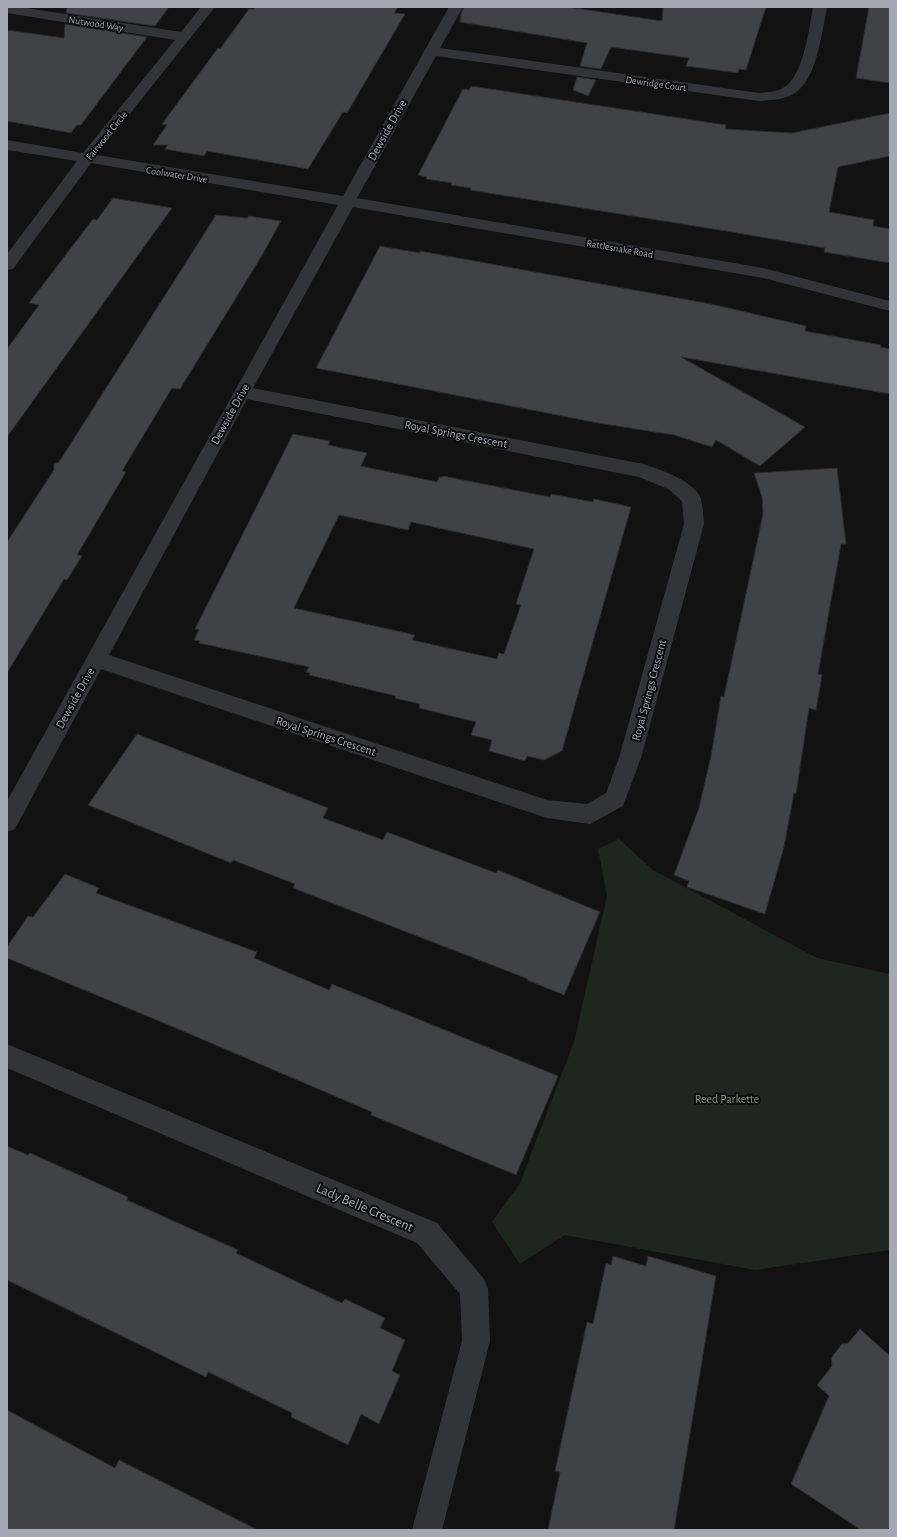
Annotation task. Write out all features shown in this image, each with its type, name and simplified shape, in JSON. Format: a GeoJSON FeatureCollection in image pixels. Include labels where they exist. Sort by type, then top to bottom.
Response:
{"type":"FeatureCollection","features":[{"type":"Feature","properties":{"kind":"street","name":"Fairwood Circle"},"geometry":{"type":"LineString","coordinates":[[7,265],[86,159],[208,7]]}},
{"type":"Feature","properties":{"kind":"street","name":"Dewside Drive"},"geometry":{"type":"LineString","coordinates":[[7,822],[242,392],[456,7]]}},
{"type":"Feature","properties":{"kind":"street","name":"Dewridge Court"},"geometry":{"type":"LineString","coordinates":[[432,51],[759,98],[782,94],[794,88],[807,64],[820,7]]}},
{"type":"Feature","properties":{"kind":"street","name":"Nutwood Way"},"geometry":{"type":"LineString","coordinates":[[7,9],[185,37]]}},
{"type":"Feature","properties":{"kind":"street","name":"Coolwater Drive"},"geometry":{"type":"LineString","coordinates":[[7,145],[348,202]]}},
{"type":"Feature","properties":{"kind":"street","name":"Rattlesnake Road"},"geometry":{"type":"LineString","coordinates":[[348,202],[763,273],[890,306]]}},
{"type":"Feature","properties":{"kind":"street","name":"Royal Springs Crescent"},"geometry":{"type":"LineString","coordinates":[[96,659],[547,810],[590,814],[615,798],[630,758],[694,524],[691,499],[675,484],[643,471],[242,392]]}},
{"type":"Feature","properties":{"kind":"street","name":"Lady Belle Crescent"},"geometry":{"type":"LineString","coordinates":[[7,1056],[427,1233],[474,1290],[476,1341],[427,1530]]}},
{"type":"Feature","properties":{"kind":"green space","name":"Reed Parkette"},"geometry":{"type":"Polygon","coordinates":[[[619,839],[653,870],[817,958],[890,974],[890,1250],[755,1270],[565,1235],[520,1264],[492,1222],[520,1183],[574,1042],[607,896],[598,849],[619,839]]]}},
{"type":"Feature","properties":{"kind":"building"},"geometry":{"type":"Polygon","coordinates":[[[67,7],[169,7],[155,26],[66,13],[67,7]]]}},
{"type":"Feature","properties":{"kind":"building"},"geometry":{"type":"Polygon","coordinates":[[[256,7],[398,7],[394,13],[405,14],[347,113],[343,112],[308,169],[207,151],[204,156],[165,149],[168,145],[153,145],[167,125],[162,124],[218,48],[220,49],[249,9],[254,9],[256,7]]]}},
{"type":"Feature","properties":{"kind":"building"},"geometry":{"type":"Polygon","coordinates":[[[464,7],[568,7],[662,21],[663,7],[766,7],[746,70],[739,69],[738,73],[686,66],[689,58],[611,47],[601,69],[580,66],[587,43],[460,22],[464,7]]]}},
{"type":"Feature","properties":{"kind":"building"},"geometry":{"type":"Polygon","coordinates":[[[869,7],[890,7],[890,83],[856,78],[869,7]]]}},
{"type":"Feature","properties":{"kind":"building"},"geometry":{"type":"Polygon","coordinates":[[[65,24],[147,37],[81,125],[77,125],[71,133],[7,121],[7,30],[64,38],[65,24]]]}},
{"type":"Feature","properties":{"kind":"building"},"geometry":{"type":"Polygon","coordinates":[[[577,77],[596,80],[588,96],[573,90],[577,77]]]}},
{"type":"Feature","properties":{"kind":"building"},"geometry":{"type":"Polygon","coordinates":[[[471,86],[726,125],[725,129],[792,133],[890,113],[890,156],[838,167],[829,212],[874,220],[873,226],[890,229],[890,263],[824,252],[825,248],[470,190],[471,188],[426,179],[427,177],[418,175],[463,89],[469,90],[471,86]]]}},
{"type":"Feature","properties":{"kind":"building"},"geometry":{"type":"Polygon","coordinates":[[[113,198],[172,208],[7,437],[7,349],[39,305],[29,303],[93,219],[97,220],[113,198]]]}},
{"type":"Feature","properties":{"kind":"building"},"geometry":{"type":"Polygon","coordinates":[[[216,215],[247,218],[249,216],[281,221],[261,257],[180,389],[172,388],[122,471],[126,472],[77,555],[82,556],[67,580],[64,579],[7,673],[7,542],[54,470],[54,464],[59,462],[216,215]]]}},
{"type":"Feature","properties":{"kind":"building"},"geometry":{"type":"Polygon","coordinates":[[[380,246],[420,253],[420,251],[711,304],[806,326],[805,331],[881,345],[880,347],[890,349],[890,394],[681,357],[805,427],[760,466],[716,440],[712,447],[674,435],[598,423],[316,368],[380,246]]]}},
{"type":"Feature","properties":{"kind":"building"},"geometry":{"type":"Polygon","coordinates":[[[293,434],[330,441],[328,445],[367,453],[361,466],[437,482],[439,477],[443,476],[550,497],[551,494],[593,502],[594,499],[631,507],[562,751],[544,760],[527,756],[525,761],[489,751],[492,740],[471,735],[476,722],[419,708],[420,704],[395,698],[396,696],[309,675],[310,673],[306,672],[309,667],[199,643],[200,641],[194,640],[199,630],[195,629],[293,434]],[[339,515],[294,608],[415,635],[412,640],[497,659],[499,653],[504,654],[521,605],[516,604],[534,549],[411,522],[408,530],[339,515]]]}},
{"type":"Feature","properties":{"kind":"building"},"geometry":{"type":"Polygon","coordinates":[[[837,468],[846,544],[841,544],[818,674],[822,675],[816,710],[809,708],[796,794],[794,793],[784,847],[765,914],[687,887],[689,881],[674,875],[699,808],[711,756],[721,696],[724,697],[763,514],[762,497],[754,473],[837,468]]]}},
{"type":"Feature","properties":{"kind":"building"},"geometry":{"type":"Polygon","coordinates":[[[137,734],[328,808],[323,818],[383,840],[387,832],[496,873],[498,870],[600,912],[564,995],[527,980],[528,979],[293,888],[295,884],[233,860],[231,863],[88,805],[137,734]]]}},
{"type":"Feature","properties":{"kind":"building"},"geometry":{"type":"Polygon","coordinates":[[[65,874],[99,888],[96,893],[257,952],[254,958],[329,990],[332,984],[558,1076],[516,1175],[371,1115],[372,1112],[171,1026],[7,958],[7,947],[28,916],[33,917],[65,874]]]}},
{"type":"Feature","properties":{"kind":"building"},"geometry":{"type":"Polygon","coordinates":[[[7,1146],[28,1155],[30,1153],[128,1197],[127,1200],[238,1250],[236,1253],[342,1303],[345,1299],[385,1318],[380,1328],[405,1340],[392,1371],[400,1375],[379,1424],[361,1414],[348,1445],[291,1417],[292,1413],[208,1372],[206,1377],[7,1280],[7,1146]]]}},
{"type":"Feature","properties":{"kind":"building"},"geometry":{"type":"Polygon","coordinates":[[[613,1256],[646,1266],[648,1256],[716,1276],[674,1530],[548,1530],[560,1472],[555,1471],[587,1322],[593,1324],[606,1263],[611,1265],[613,1256]]]}},
{"type":"Feature","properties":{"kind":"building"},"geometry":{"type":"Polygon","coordinates":[[[860,1329],[890,1356],[890,1530],[861,1530],[791,1484],[829,1396],[817,1385],[832,1366],[831,1358],[842,1344],[848,1343],[860,1329]]]}},
{"type":"Feature","properties":{"kind":"building"},"geometry":{"type":"Polygon","coordinates":[[[7,1410],[115,1468],[119,1460],[258,1530],[7,1530],[7,1410]]]}}]}
